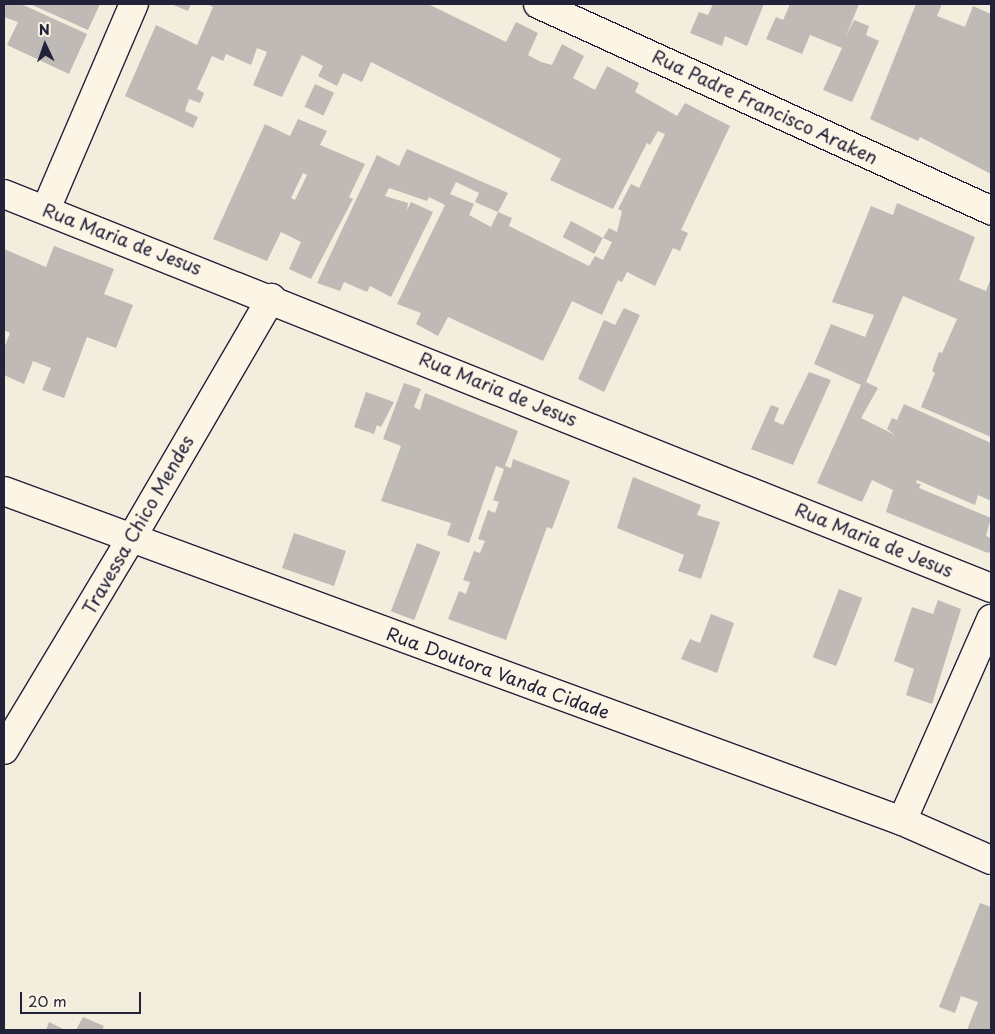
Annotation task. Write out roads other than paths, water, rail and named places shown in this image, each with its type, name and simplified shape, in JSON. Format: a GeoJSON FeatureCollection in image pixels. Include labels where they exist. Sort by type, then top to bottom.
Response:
{"type":"FeatureCollection","features":[{"type":"Feature","properties":{"kind":"street"},"geometry":{"type":"LineString","coordinates":[[46,209],[134,4]]}},
{"type":"Feature","properties":{"kind":"street","name":"Rua Padre Francisco Araken"},"geometry":{"type":"LineString","coordinates":[[538,4],[991,210]]}},
{"type":"Feature","properties":{"kind":"street","name":"Rua Maria de Jesus"},"geometry":{"type":"LineString","coordinates":[[4,194],[271,298],[991,588]]}},
{"type":"Feature","properties":{"kind":"street","name":"Travessa Chico Mendes"},"geometry":{"type":"LineString","coordinates":[[4,750],[131,539],[271,298]]}},
{"type":"Feature","properties":{"kind":"street","name":"Rua Doutora Vanda Cidade"},"geometry":{"type":"LineString","coordinates":[[4,491],[902,821],[991,860]]}},
{"type":"Feature","properties":{"kind":"street"},"geometry":{"type":"LineString","coordinates":[[902,821],[991,619]]}}]}
